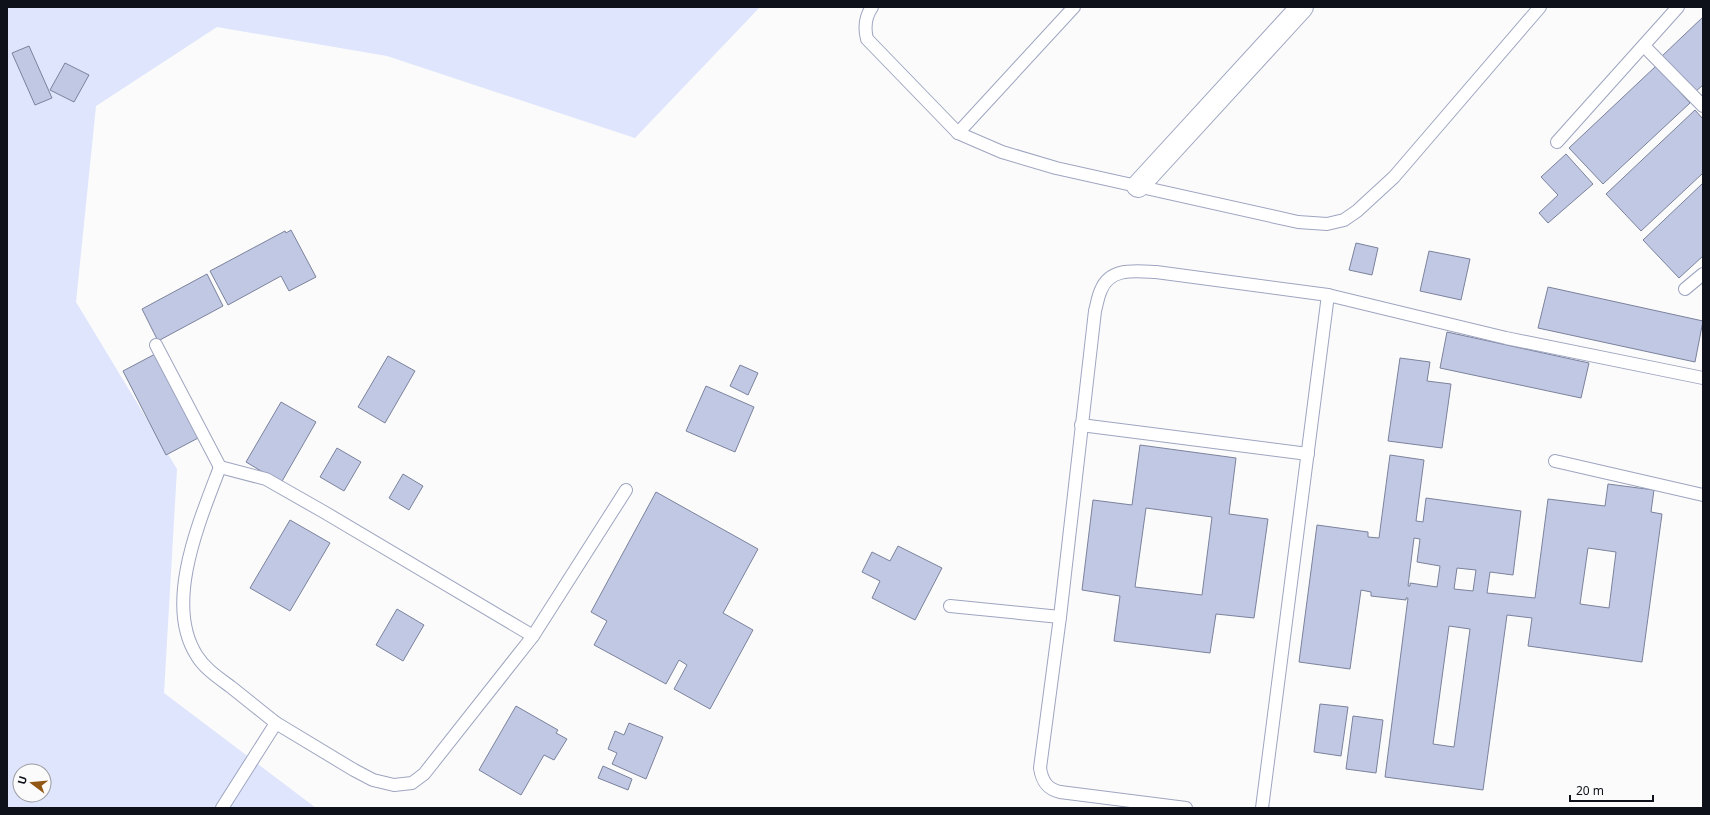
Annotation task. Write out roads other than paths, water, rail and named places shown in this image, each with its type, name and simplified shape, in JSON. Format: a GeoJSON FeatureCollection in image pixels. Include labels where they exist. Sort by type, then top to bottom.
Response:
{"type":"FeatureCollection","features":[{"type":"Feature","properties":{"kind":"street"},"geometry":{"type":"LineString","coordinates":[[1138,186],[1302,7]]}},
{"type":"Feature","properties":{"kind":"lane"},"geometry":{"type":"LineString","coordinates":[[872,7],[868,13],[864,27],[867,39],[958,133],[1002,152],[1056,168],[1298,222],[1327,224],[1344,220],[1357,211],[1394,177],[1540,7]]}},
{"type":"Feature","properties":{"kind":"lane"},"geometry":{"type":"LineString","coordinates":[[958,133],[1074,7]]}},
{"type":"Feature","properties":{"kind":"lane"},"geometry":{"type":"LineString","coordinates":[[1557,142],[1678,7]]}},
{"type":"Feature","properties":{"kind":"lane"},"geometry":{"type":"LineString","coordinates":[[1644,46],[1703,106]]}},
{"type":"Feature","properties":{"kind":"lane"},"geometry":{"type":"LineString","coordinates":[[1186,808],[1122,804],[1060,792],[1054,790],[1046,784],[1042,777],[1040,758],[1060,617],[1095,310],[1102,288],[1113,274],[1131,271],[1156,272],[1328,295],[1506,338],[1703,378]]}},
{"type":"Feature","properties":{"kind":"lane"},"geometry":{"type":"LineString","coordinates":[[1685,289],[1703,274]]}},
{"type":"Feature","properties":{"kind":"lane"},"geometry":{"type":"LineString","coordinates":[[1262,808],[1328,295]]}},
{"type":"Feature","properties":{"kind":"lane"},"geometry":{"type":"LineString","coordinates":[[156,345],[220,467],[266,479],[532,636]]}},
{"type":"Feature","properties":{"kind":"lane"},"geometry":{"type":"LineString","coordinates":[[1081,425],[1308,454]]}},
{"type":"Feature","properties":{"kind":"lane"},"geometry":{"type":"LineString","coordinates":[[1555,461],[1703,495]]}},
{"type":"Feature","properties":{"kind":"lane"},"geometry":{"type":"LineString","coordinates":[[220,467],[197,527],[182,594],[188,640],[198,657],[212,673],[276,723],[373,780],[394,785],[412,783],[424,774],[532,636],[626,490]]}},
{"type":"Feature","properties":{"kind":"lane"},"geometry":{"type":"LineString","coordinates":[[950,606],[1060,617]]}},
{"type":"Feature","properties":{"kind":"lane"},"geometry":{"type":"LineString","coordinates":[[222,808],[276,723]]}}]}
